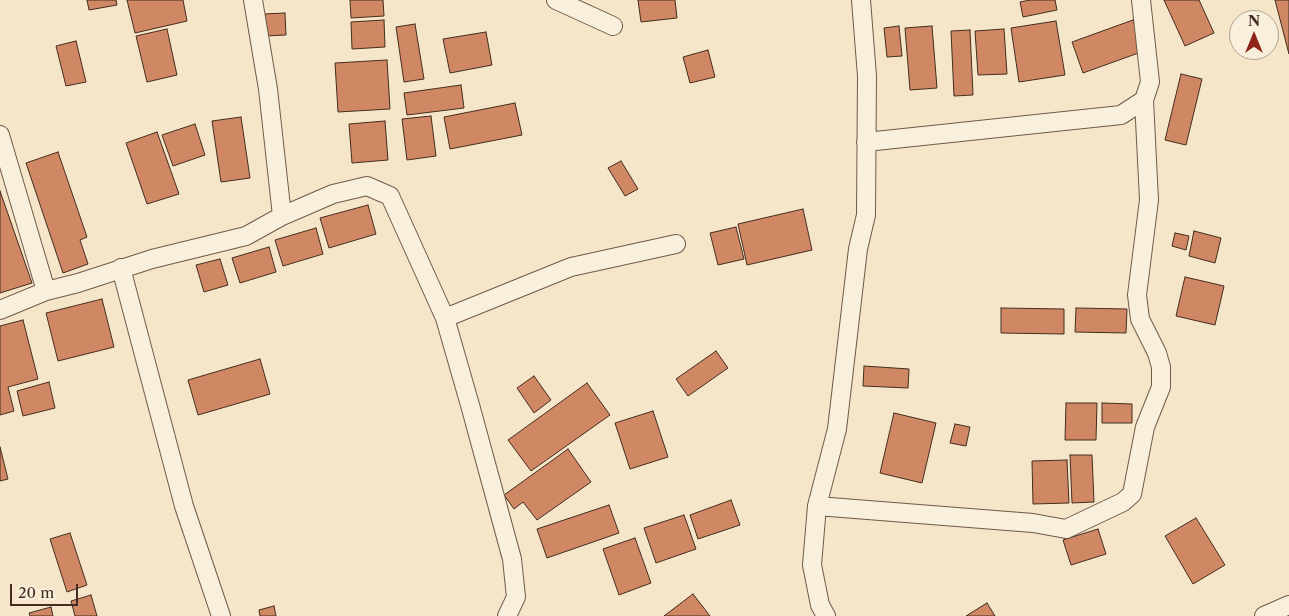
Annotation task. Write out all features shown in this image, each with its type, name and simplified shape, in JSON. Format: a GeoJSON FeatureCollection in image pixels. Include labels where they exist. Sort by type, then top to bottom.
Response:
{"type":"FeatureCollection","features":[{"type":"Feature","properties":{"kind":"street"},"geometry":{"type":"LineString","coordinates":[[253,0],[268,89],[282,216]]}},
{"type":"Feature","properties":{"kind":"street"},"geometry":{"type":"LineString","coordinates":[[556,0],[613,26]]}},
{"type":"Feature","properties":{"kind":"street"},"geometry":{"type":"LineString","coordinates":[[826,616],[820,605],[812,565],[817,506],[837,429],[858,249],[866,215],[867,76],[861,0]]}},
{"type":"Feature","properties":{"kind":"street"},"geometry":{"type":"LineString","coordinates":[[817,506],[1033,523],[1066,529],[1123,502],[1132,494],[1146,427],[1161,387],[1161,367],[1157,353],[1140,319],[1137,295],[1149,200],[1144,100],[1150,82],[1141,0]]}},
{"type":"Feature","properties":{"kind":"street"},"geometry":{"type":"LineString","coordinates":[[866,142],[1121,115],[1144,100]]}},
{"type":"Feature","properties":{"kind":"street"},"geometry":{"type":"LineString","coordinates":[[0,135],[46,291]]}},
{"type":"Feature","properties":{"kind":"street"},"geometry":{"type":"LineString","coordinates":[[0,310],[46,291],[78,283],[121,268],[189,249],[246,236],[282,216],[333,194],[367,186],[390,196],[444,318],[512,559],[516,597],[507,616]]}},
{"type":"Feature","properties":{"kind":"street"},"geometry":{"type":"LineString","coordinates":[[444,318],[571,266],[676,244]]}},
{"type":"Feature","properties":{"kind":"street"},"geometry":{"type":"LineString","coordinates":[[121,268],[184,506],[221,616]]}},
{"type":"Feature","properties":{"kind":"street"},"geometry":{"type":"LineString","coordinates":[[1264,616],[1289,605]]}},
{"type":"Feature","properties":{"kind":"building"},"geometry":{"type":"Polygon","coordinates":[[[87,0],[116,0],[117,5],[89,10],[87,0]]]}},
{"type":"Feature","properties":{"kind":"building"},"geometry":{"type":"Polygon","coordinates":[[[127,0],[183,0],[187,21],[135,33],[127,0]]]}},
{"type":"Feature","properties":{"kind":"building"},"geometry":{"type":"Polygon","coordinates":[[[350,0],[383,0],[384,16],[351,18],[350,0]]]}},
{"type":"Feature","properties":{"kind":"building"},"geometry":{"type":"Polygon","coordinates":[[[638,0],[675,0],[677,18],[641,22],[638,0]]]}},
{"type":"Feature","properties":{"kind":"building"},"geometry":{"type":"Polygon","coordinates":[[[1055,0],[1057,10],[1023,17],[1020,2],[1055,0]]]}},
{"type":"Feature","properties":{"kind":"building"},"geometry":{"type":"Polygon","coordinates":[[[1164,0],[1199,0],[1214,33],[1185,46],[1164,0]]]}},
{"type":"Feature","properties":{"kind":"building"},"geometry":{"type":"Polygon","coordinates":[[[1275,0],[1289,0],[1289,54],[1279,10],[1275,0]]]}},
{"type":"Feature","properties":{"kind":"building"},"geometry":{"type":"Polygon","coordinates":[[[285,13],[286,35],[265,36],[264,14],[285,13]]]}},
{"type":"Feature","properties":{"kind":"building"},"geometry":{"type":"Polygon","coordinates":[[[384,20],[385,47],[352,49],[351,22],[384,20]]]}},
{"type":"Feature","properties":{"kind":"building"},"geometry":{"type":"Polygon","coordinates":[[[1133,20],[1144,51],[1083,73],[1072,42],[1133,20]]]}},
{"type":"Feature","properties":{"kind":"building"},"geometry":{"type":"Polygon","coordinates":[[[1056,21],[1065,75],[1019,82],[1011,28],[1056,21]]]}},
{"type":"Feature","properties":{"kind":"building"},"geometry":{"type":"Polygon","coordinates":[[[415,24],[424,79],[404,82],[396,27],[415,24]]]}},
{"type":"Feature","properties":{"kind":"building"},"geometry":{"type":"Polygon","coordinates":[[[899,26],[902,56],[887,57],[884,28],[899,26]]]}},
{"type":"Feature","properties":{"kind":"building"},"geometry":{"type":"Polygon","coordinates":[[[932,26],[937,88],[910,90],[905,28],[932,26]]]}},
{"type":"Feature","properties":{"kind":"building"},"geometry":{"type":"Polygon","coordinates":[[[167,29],[177,75],[147,82],[136,36],[167,29]]]}},
{"type":"Feature","properties":{"kind":"building"},"geometry":{"type":"Polygon","coordinates":[[[1004,29],[1007,74],[978,75],[975,31],[1004,29]]]}},
{"type":"Feature","properties":{"kind":"building"},"geometry":{"type":"Polygon","coordinates":[[[970,30],[973,95],[954,96],[951,31],[970,30]]]}},
{"type":"Feature","properties":{"kind":"building"},"geometry":{"type":"Polygon","coordinates":[[[486,32],[492,65],[450,73],[443,39],[486,32]]]}},
{"type":"Feature","properties":{"kind":"building"},"geometry":{"type":"Polygon","coordinates":[[[76,41],[86,82],[66,86],[56,46],[76,41]]]}},
{"type":"Feature","properties":{"kind":"building"},"geometry":{"type":"Polygon","coordinates":[[[708,50],[715,77],[690,83],[683,57],[708,50]]]}},
{"type":"Feature","properties":{"kind":"building"},"geometry":{"type":"Polygon","coordinates":[[[387,60],[390,109],[338,112],[335,63],[387,60]]]}},
{"type":"Feature","properties":{"kind":"building"},"geometry":{"type":"Polygon","coordinates":[[[1181,74],[1202,79],[1186,145],[1165,140],[1181,74]]]}},
{"type":"Feature","properties":{"kind":"building"},"geometry":{"type":"Polygon","coordinates":[[[461,85],[464,108],[407,115],[404,93],[461,85]]]}},
{"type":"Feature","properties":{"kind":"building"},"geometry":{"type":"Polygon","coordinates":[[[515,103],[522,135],[450,149],[444,117],[515,103]]]}},
{"type":"Feature","properties":{"kind":"building"},"geometry":{"type":"Polygon","coordinates":[[[431,116],[436,156],[407,160],[402,119],[431,116]]]}},
{"type":"Feature","properties":{"kind":"building"},"geometry":{"type":"Polygon","coordinates":[[[241,117],[250,178],[221,182],[212,121],[241,117]]]}},
{"type":"Feature","properties":{"kind":"building"},"geometry":{"type":"Polygon","coordinates":[[[385,121],[388,160],[352,163],[349,124],[385,121]]]}},
{"type":"Feature","properties":{"kind":"building"},"geometry":{"type":"Polygon","coordinates":[[[195,124],[205,155],[173,166],[162,135],[195,124]]]}},
{"type":"Feature","properties":{"kind":"building"},"geometry":{"type":"Polygon","coordinates":[[[157,132],[179,194],[147,204],[126,143],[157,132]]]}},
{"type":"Feature","properties":{"kind":"building"},"geometry":{"type":"Polygon","coordinates":[[[58,152],[87,237],[80,240],[88,264],[63,273],[26,163],[58,152]]]}},
{"type":"Feature","properties":{"kind":"building"},"geometry":{"type":"Polygon","coordinates":[[[621,161],[638,189],[625,196],[608,168],[621,161]]]}},
{"type":"Feature","properties":{"kind":"building"},"geometry":{"type":"Polygon","coordinates":[[[0,191],[32,283],[0,293],[0,191]]]}},
{"type":"Feature","properties":{"kind":"building"},"geometry":{"type":"Polygon","coordinates":[[[368,205],[376,234],[329,248],[320,218],[368,205]]]}},
{"type":"Feature","properties":{"kind":"building"},"geometry":{"type":"Polygon","coordinates":[[[803,209],[812,250],[747,265],[738,224],[803,209]]]}},
{"type":"Feature","properties":{"kind":"building"},"geometry":{"type":"Polygon","coordinates":[[[736,227],[744,259],[718,265],[710,233],[736,227]]]}},
{"type":"Feature","properties":{"kind":"building"},"geometry":{"type":"Polygon","coordinates":[[[316,228],[323,254],[283,266],[275,240],[316,228]]]}},
{"type":"Feature","properties":{"kind":"building"},"geometry":{"type":"Polygon","coordinates":[[[1194,231],[1221,238],[1215,263],[1189,256],[1194,231]]]}},
{"type":"Feature","properties":{"kind":"building"},"geometry":{"type":"Polygon","coordinates":[[[1175,233],[1189,236],[1186,250],[1172,246],[1175,233]]]}},
{"type":"Feature","properties":{"kind":"building"},"geometry":{"type":"Polygon","coordinates":[[[269,247],[276,272],[240,283],[232,258],[269,247]]]}},
{"type":"Feature","properties":{"kind":"building"},"geometry":{"type":"Polygon","coordinates":[[[220,259],[228,285],[204,292],[196,265],[220,259]]]}},
{"type":"Feature","properties":{"kind":"building"},"geometry":{"type":"Polygon","coordinates":[[[1185,277],[1224,286],[1215,325],[1176,316],[1185,277]]]}},
{"type":"Feature","properties":{"kind":"building"},"geometry":{"type":"Polygon","coordinates":[[[102,299],[114,347],[58,361],[46,313],[102,299]]]}},
{"type":"Feature","properties":{"kind":"building"},"geometry":{"type":"Polygon","coordinates":[[[1001,308],[1064,309],[1064,334],[1001,333],[1001,308]]]}},
{"type":"Feature","properties":{"kind":"building"},"geometry":{"type":"Polygon","coordinates":[[[1076,308],[1127,309],[1126,333],[1075,332],[1076,308]]]}},
{"type":"Feature","properties":{"kind":"building"},"geometry":{"type":"Polygon","coordinates":[[[23,320],[38,379],[8,387],[14,411],[0,415],[0,326],[23,320]]]}},
{"type":"Feature","properties":{"kind":"building"},"geometry":{"type":"Polygon","coordinates":[[[716,351],[728,368],[688,396],[676,379],[716,351]]]}},
{"type":"Feature","properties":{"kind":"building"},"geometry":{"type":"Polygon","coordinates":[[[260,359],[270,394],[198,415],[188,380],[260,359]]]}},
{"type":"Feature","properties":{"kind":"building"},"geometry":{"type":"Polygon","coordinates":[[[864,366],[909,369],[908,388],[863,386],[864,366]]]}},
{"type":"Feature","properties":{"kind":"building"},"geometry":{"type":"Polygon","coordinates":[[[534,376],[551,400],[534,413],[517,388],[534,376]]]}},
{"type":"Feature","properties":{"kind":"building"},"geometry":{"type":"Polygon","coordinates":[[[49,382],[55,408],[23,416],[17,391],[49,382]]]}},
{"type":"Feature","properties":{"kind":"building"},"geometry":{"type":"Polygon","coordinates":[[[587,383],[610,415],[531,471],[508,440],[587,383]]]}},
{"type":"Feature","properties":{"kind":"building"},"geometry":{"type":"Polygon","coordinates":[[[1066,403],[1097,403],[1096,440],[1065,440],[1066,403]]]}},
{"type":"Feature","properties":{"kind":"building"},"geometry":{"type":"Polygon","coordinates":[[[1102,403],[1132,404],[1132,423],[1102,423],[1102,403]]]}},
{"type":"Feature","properties":{"kind":"building"},"geometry":{"type":"Polygon","coordinates":[[[653,411],[668,457],[630,469],[615,423],[653,411]]]}},
{"type":"Feature","properties":{"kind":"building"},"geometry":{"type":"Polygon","coordinates":[[[894,413],[936,423],[922,483],[880,473],[894,413]]]}},
{"type":"Feature","properties":{"kind":"building"},"geometry":{"type":"Polygon","coordinates":[[[955,424],[970,427],[966,446],[950,443],[955,424]]]}},
{"type":"Feature","properties":{"kind":"building"},"geometry":{"type":"Polygon","coordinates":[[[0,447],[8,479],[0,481],[0,447]]]}},
{"type":"Feature","properties":{"kind":"building"},"geometry":{"type":"Polygon","coordinates":[[[568,449],[591,482],[537,520],[523,502],[514,509],[504,495],[568,449]]]}},
{"type":"Feature","properties":{"kind":"building"},"geometry":{"type":"Polygon","coordinates":[[[1070,455],[1092,455],[1094,502],[1072,503],[1070,455]]]}},
{"type":"Feature","properties":{"kind":"building"},"geometry":{"type":"Polygon","coordinates":[[[1067,460],[1069,503],[1033,504],[1032,461],[1067,460]]]}},
{"type":"Feature","properties":{"kind":"building"},"geometry":{"type":"Polygon","coordinates":[[[731,500],[740,525],[698,539],[690,515],[731,500]]]}},
{"type":"Feature","properties":{"kind":"building"},"geometry":{"type":"Polygon","coordinates":[[[609,505],[619,533],[547,558],[537,529],[609,505]]]}},
{"type":"Feature","properties":{"kind":"building"},"geometry":{"type":"Polygon","coordinates":[[[684,515],[696,549],[656,563],[644,528],[684,515]]]}},
{"type":"Feature","properties":{"kind":"building"},"geometry":{"type":"Polygon","coordinates":[[[1196,518],[1225,565],[1193,584],[1165,536],[1196,518]]]}},
{"type":"Feature","properties":{"kind":"building"},"geometry":{"type":"Polygon","coordinates":[[[1098,529],[1106,554],[1071,565],[1063,540],[1098,529]]]}},
{"type":"Feature","properties":{"kind":"building"},"geometry":{"type":"Polygon","coordinates":[[[70,533],[87,585],[67,592],[50,539],[70,533]]]}},
{"type":"Feature","properties":{"kind":"building"},"geometry":{"type":"Polygon","coordinates":[[[635,538],[651,583],[619,595],[603,549],[635,538]]]}},
{"type":"Feature","properties":{"kind":"building"},"geometry":{"type":"Polygon","coordinates":[[[693,594],[710,616],[664,616],[693,594]]]}},
{"type":"Feature","properties":{"kind":"building"},"geometry":{"type":"Polygon","coordinates":[[[91,595],[97,616],[75,616],[71,601],[91,595]]]}},
{"type":"Feature","properties":{"kind":"building"},"geometry":{"type":"Polygon","coordinates":[[[987,603],[995,616],[966,616],[987,603]]]}},
{"type":"Feature","properties":{"kind":"building"},"geometry":{"type":"Polygon","coordinates":[[[274,606],[276,616],[260,616],[259,610],[274,606]]]}},
{"type":"Feature","properties":{"kind":"building"},"geometry":{"type":"Polygon","coordinates":[[[51,607],[53,616],[30,616],[29,613],[51,607]]]}}]}
